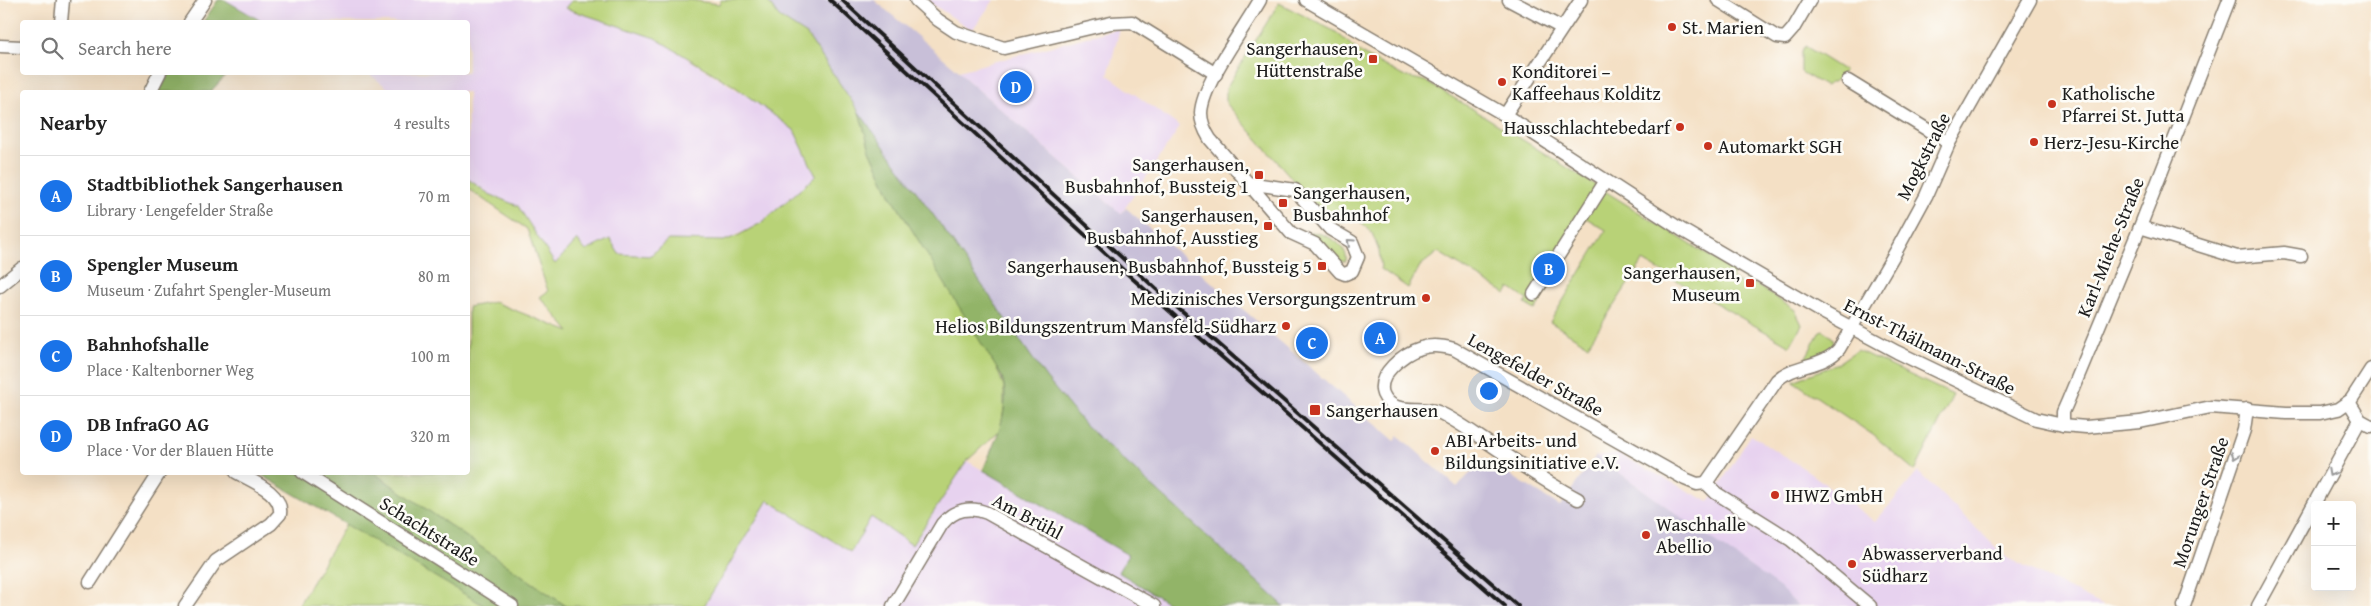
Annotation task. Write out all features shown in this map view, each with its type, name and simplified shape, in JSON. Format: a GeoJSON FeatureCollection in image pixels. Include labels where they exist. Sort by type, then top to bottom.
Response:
{"type":"FeatureCollection","features":[{"type":"Feature","properties":{"kind":"street"},"geometry":{"type":"LineString","coordinates":[[61,20],[63,0]]}},
{"type":"Feature","properties":{"kind":"street"},"geometry":{"type":"LineString","coordinates":[[191,20],[205,0]]}},
{"type":"Feature","properties":{"kind":"street"},"geometry":{"type":"LineString","coordinates":[[916,0],[938,20],[956,32],[1004,48],[1111,23],[1132,22],[1216,74]]}},
{"type":"Feature","properties":{"kind":"street"},"geometry":{"type":"LineString","coordinates":[[1248,183],[1295,190],[1330,229],[1354,244],[1358,257],[1354,268],[1347,274],[1340,272],[1315,244],[1294,235],[1248,183],[1210,139],[1203,126],[1202,108],[1216,74],[1260,0]]}},
{"type":"Feature","properties":{"kind":"street","name":"Ernst-Thälmann-Straße"},"geometry":{"type":"LineString","coordinates":[[1306,0],[1505,115],[1687,234],[1850,328],[2027,416],[2063,425],[2112,426],[2211,407],[2315,414],[2333,411],[2349,402],[2358,392],[2371,369]]}},
{"type":"Feature","properties":{"kind":"street"},"geometry":{"type":"LineString","coordinates":[[1509,0],[1562,28]]}},
{"type":"Feature","properties":{"kind":"street"},"geometry":{"type":"LineString","coordinates":[[1505,115],[1581,0]]}},
{"type":"Feature","properties":{"kind":"street"},"geometry":{"type":"LineString","coordinates":[[1718,0],[1777,38],[1785,38],[1794,29],[1810,0]]}},
{"type":"Feature","properties":{"kind":"street","name":"Mogkstraße"},"geometry":{"type":"LineString","coordinates":[[1706,483],[1777,380],[1785,374],[1834,354],[1896,252],[1926,196],[1949,143],[2030,0]]}},
{"type":"Feature","properties":{"kind":"street","name":"Karl-Miehe-Straße"},"geometry":{"type":"LineString","coordinates":[[2063,425],[2067,403],[2140,227],[2228,0]]}},
{"type":"Feature","properties":{"kind":"street"},"geometry":{"type":"LineString","coordinates":[[0,46],[20,47]]}},
{"type":"Feature","properties":{"kind":"street"},"geometry":{"type":"LineString","coordinates":[[151,90],[157,75]]}},
{"type":"Feature","properties":{"kind":"street"},"geometry":{"type":"LineString","coordinates":[[1848,81],[1949,143]]}},
{"type":"Feature","properties":{"kind":"street"},"geometry":{"type":"LineString","coordinates":[[1534,294],[1605,182]]}},
{"type":"Feature","properties":{"kind":"street"},"geometry":{"type":"LineString","coordinates":[[2140,227],[2237,257],[2284,253],[2301,256]]}},
{"type":"Feature","properties":{"kind":"street"},"geometry":{"type":"LineString","coordinates":[[0,286],[20,270]]}},
{"type":"Feature","properties":{"kind":"street","name":"Lengefelder Straße"},"geometry":{"type":"LineString","coordinates":[[1578,499],[1436,412],[1405,410],[1392,405],[1384,396],[1381,386],[1383,377],[1403,358],[1416,350],[1432,346],[1452,348],[1685,480],[1695,484],[1706,483],[1716,493],[1770,525],[1799,546],[1870,606]]}},
{"type":"Feature","properties":{"kind":"street"},"geometry":{"type":"LineString","coordinates":[[2258,606],[2366,423],[2349,402]]}},
{"type":"Feature","properties":{"kind":"street","name":"Morunger Straße"},"geometry":{"type":"LineString","coordinates":[[2184,606],[2244,430],[2246,409]]}},
{"type":"Feature","properties":{"kind":"street"},"geometry":{"type":"LineString","coordinates":[[90,582],[158,475]]}},
{"type":"Feature","properties":{"kind":"street"},"geometry":{"type":"LineString","coordinates":[[186,606],[216,561],[271,524],[280,514],[280,505],[274,496],[241,475]]}},
{"type":"Feature","properties":{"kind":"street","name":"Schachtstraße"},"geometry":{"type":"LineString","coordinates":[[307,475],[512,606]]}},
{"type":"Feature","properties":{"kind":"street","name":"Am Brühl"},"geometry":{"type":"LineString","coordinates":[[893,606],[942,524],[954,513],[970,509],[987,513],[1154,606]]}},
{"type":"Feature","properties":{"kind":"shaded area"},"geometry":{"type":"Polygon","coordinates":[[[226,0],[572,0],[566,9],[655,38],[764,107],[794,130],[816,176],[761,223],[724,241],[668,240],[650,256],[586,251],[555,264],[518,206],[489,194],[470,180],[470,90],[390,90],[371,75],[470,75],[470,20],[260,20],[226,0]]]}},
{"type":"Feature","properties":{"kind":"shaded area"},"geometry":{"type":"Polygon","coordinates":[[[767,0],[874,0],[959,71],[1121,214],[1126,208],[1395,441],[1399,436],[1457,487],[1484,459],[1560,506],[1596,456],[1780,588],[1798,606],[1284,606],[1085,425],[1046,378],[807,35],[779,17],[767,0]]]}},
{"type":"Feature","properties":{"kind":"shaded area"},"geometry":{"type":"Polygon","coordinates":[[[926,0],[994,0],[972,30],[926,0]]]}},
{"type":"Feature","properties":{"kind":"shaded area"},"geometry":{"type":"Polygon","coordinates":[[[1120,28],[1108,75],[1180,127],[1121,214],[959,71],[1120,28]]]}},
{"type":"Feature","properties":{"kind":"shaded area"},"geometry":{"type":"Polygon","coordinates":[[[1751,435],[1808,471],[1875,522],[1918,472],[2007,558],[2104,606],[1798,606],[1779,588],[1596,456],[1619,454],[1709,502],[1751,435]]]}},
{"type":"Feature","properties":{"kind":"shaded area"},"geometry":{"type":"Polygon","coordinates":[[[967,461],[1128,555],[1118,572],[1173,606],[704,606],[768,500],[850,552],[871,517],[912,545],[967,461]]]}},
{"type":"Feature","properties":{"kind":"green space"},"geometry":{"type":"Polygon","coordinates":[[[218,0],[225,0],[260,20],[204,20],[218,0]]]}},
{"type":"Feature","properties":{"kind":"green space"},"geometry":{"type":"Polygon","coordinates":[[[572,0],[689,0],[719,4],[721,0],[767,0],[779,17],[807,35],[859,112],[870,150],[890,194],[995,363],[1004,387],[1001,429],[967,461],[912,545],[871,517],[851,552],[768,500],[704,606],[566,606],[377,475],[470,475],[470,307],[494,302],[570,332],[540,297],[548,291],[527,229],[470,190],[470,180],[489,194],[518,206],[555,264],[577,240],[586,251],[610,239],[619,254],[650,256],[668,240],[724,241],[761,223],[816,176],[794,130],[734,86],[655,38],[565,8],[572,0]]]}},
{"type":"Feature","properties":{"kind":"green space"},"geometry":{"type":"Polygon","coordinates":[[[1279,3],[1336,32],[1359,52],[1403,76],[1425,81],[1481,114],[1735,272],[1732,278],[1749,289],[1753,283],[1795,310],[1802,325],[1790,346],[1643,261],[1588,345],[1550,322],[1606,230],[1586,218],[1571,244],[1576,246],[1535,310],[1525,304],[1527,300],[1510,288],[1506,294],[1438,252],[1420,266],[1408,288],[1381,269],[1379,251],[1372,233],[1359,221],[1352,219],[1341,222],[1323,214],[1226,103],[1226,88],[1279,3]]]}},
{"type":"Feature","properties":{"kind":"green space"},"geometry":{"type":"Polygon","coordinates":[[[1805,46],[1845,71],[1835,81],[1825,86],[1801,72],[1801,52],[1805,46]]]}},
{"type":"Feature","properties":{"kind":"green space"},"geometry":{"type":"Polygon","coordinates":[[[169,75],[226,75],[212,90],[159,90],[169,75]]]}},
{"type":"Feature","properties":{"kind":"green space"},"geometry":{"type":"Polygon","coordinates":[[[859,112],[942,227],[1046,378],[1085,425],[1284,606],[1173,606],[1118,572],[1128,555],[983,470],[1004,413],[1005,389],[1002,377],[890,194],[870,150],[859,112]]]}},
{"type":"Feature","properties":{"kind":"green space"},"geometry":{"type":"Polygon","coordinates":[[[1310,232],[1322,234],[1334,240],[1344,250],[1346,261],[1340,262],[1309,235],[1310,232]]]}},
{"type":"Feature","properties":{"kind":"green space"},"geometry":{"type":"Polygon","coordinates":[[[1823,330],[1833,338],[1834,344],[1818,356],[1805,359],[1820,331],[1823,330]]]}},
{"type":"Feature","properties":{"kind":"green space"},"geometry":{"type":"Polygon","coordinates":[[[1857,350],[1953,395],[1915,471],[1873,435],[1793,381],[1835,365],[1857,350]]]}},
{"type":"Feature","properties":{"kind":"green space"},"geometry":{"type":"Polygon","coordinates":[[[261,475],[377,475],[566,606],[485,606],[261,475]]]}},
{"type":"Feature","properties":{"kind":"green space"},"geometry":{"type":"Polygon","coordinates":[[[346,524],[485,606],[298,606],[346,524]]]}},
{"type":"Feature","properties":{"kind":"railway"},"geometry":{"type":"LineString","coordinates":[[830,0],[1133,279],[1505,606]]}},
{"type":"Feature","properties":{"kind":"railway"},"geometry":{"type":"LineString","coordinates":[[842,0],[1156,289],[1518,606]]}},
{"type":"Feature","properties":{"kind":"place","name":"St. Marien"},"geometry":{"type":"Point","coordinates":[1672,27]}},
{"type":"Feature","properties":{"kind":"place","name":"Sangerhausen, Hüttenstraße"},"geometry":{"type":"Point","coordinates":[1373,59]}},
{"type":"Feature","properties":{"kind":"place","name":"Konditorei – Kaffeehaus Kolditz"},"geometry":{"type":"Point","coordinates":[1502,82]}},
{"type":"Feature","properties":{"kind":"place","name":"DB InfraGO AG"},"geometry":{"type":"Point","coordinates":[1016,87]}},
{"type":"Feature","properties":{"kind":"place","name":"Katholische Pfarrei St. Jutta"},"geometry":{"type":"Point","coordinates":[2052,104]}},
{"type":"Feature","properties":{"kind":"place","name":"Hausschlachtebedarf"},"geometry":{"type":"Point","coordinates":[1680,127]}},
{"type":"Feature","properties":{"kind":"place","name":"Herz-Jesu-Kirche"},"geometry":{"type":"Point","coordinates":[2034,142]}},
{"type":"Feature","properties":{"kind":"place","name":"Automarkt SGH"},"geometry":{"type":"Point","coordinates":[1708,146]}},
{"type":"Feature","properties":{"kind":"place","name":"Sangerhausen, Busbahnhof, Bussteig 1"},"geometry":{"type":"Point","coordinates":[1259,175]}},
{"type":"Feature","properties":{"kind":"place","name":"Sangerhausen, Busbahnhof"},"geometry":{"type":"Point","coordinates":[1283,203]}},
{"type":"Feature","properties":{"kind":"place","name":"Sangerhausen, Busbahnhof, Ausstieg"},"geometry":{"type":"Point","coordinates":[1268,226]}},
{"type":"Feature","properties":{"kind":"place","name":"Sangerhausen, Busbahnhof, Bussteig 5"},"geometry":{"type":"Point","coordinates":[1322,266]}},
{"type":"Feature","properties":{"kind":"place","name":"Spengler Museum"},"geometry":{"type":"Point","coordinates":[1549,269]}},
{"type":"Feature","properties":{"kind":"place","name":"Sangerhausen, Museum"},"geometry":{"type":"Point","coordinates":[1750,283]}},
{"type":"Feature","properties":{"kind":"place","name":"Medizinisches Versorgungszentrum"},"geometry":{"type":"Point","coordinates":[1426,298]}},
{"type":"Feature","properties":{"kind":"place","name":"Helios Bildungszentrum Mansfeld-Südharz"},"geometry":{"type":"Point","coordinates":[1286,326]}},
{"type":"Feature","properties":{"kind":"place","name":"Stadtbibliothek Sangerhausen"},"geometry":{"type":"Point","coordinates":[1380,338]}},
{"type":"Feature","properties":{"kind":"place","name":"Bahnhofshalle"},"geometry":{"type":"Point","coordinates":[1312,343]}},
{"type":"Feature","properties":{"kind":"place","name":"Sangerhausen"},"geometry":{"type":"Point","coordinates":[1315,410]}},
{"type":"Feature","properties":{"kind":"place","name":"ABI Arbeits- und Bildungsinitiative e.V."},"geometry":{"type":"Point","coordinates":[1435,451]}},
{"type":"Feature","properties":{"kind":"place","name":"IHWZ GmbH"},"geometry":{"type":"Point","coordinates":[1775,495]}},
{"type":"Feature","properties":{"kind":"place","name":"Waschhalle Abellio"},"geometry":{"type":"Point","coordinates":[1646,535]}},
{"type":"Feature","properties":{"kind":"place","name":"Abwasserverband Südharz"},"geometry":{"type":"Point","coordinates":[1852,564]}}]}
